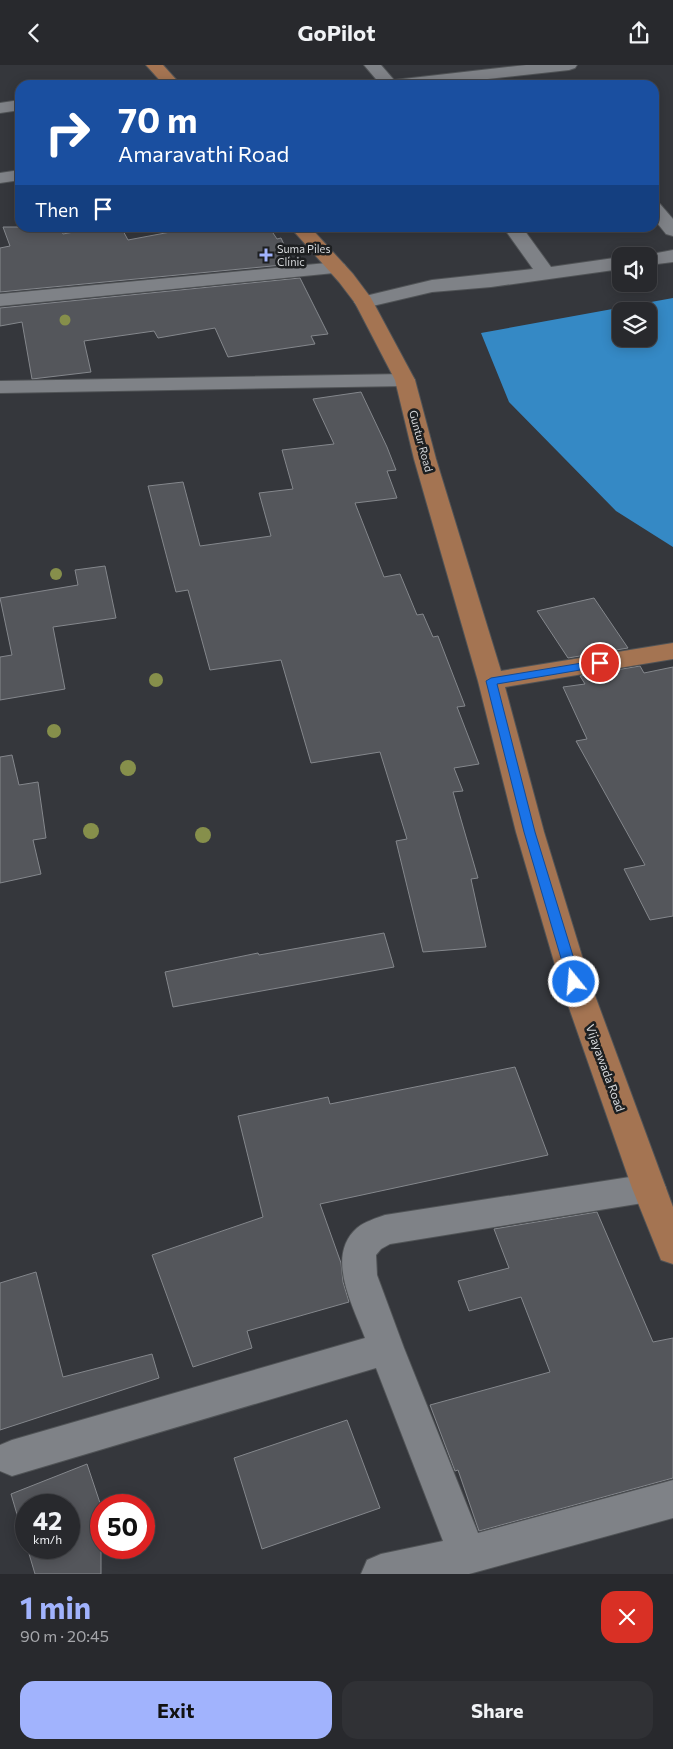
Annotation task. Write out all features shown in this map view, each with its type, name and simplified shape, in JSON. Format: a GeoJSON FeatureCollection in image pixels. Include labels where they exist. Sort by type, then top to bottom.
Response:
{"type":"FeatureCollection","features":[{"type":"Feature","properties":{"kind":"main road"},"geometry":{"type":"LineString","coordinates":[[154,65],[168,80]]}},
{"type":"Feature","properties":{"kind":"main road","name":"Guntur Road"},"geometry":{"type":"LineString","coordinates":[[304,232],[337,268],[364,302],[405,379],[425,459],[491,681]]}},
{"type":"Feature","properties":{"kind":"main road"},"geometry":{"type":"LineString","coordinates":[[491,681],[673,651]]}},
{"type":"Feature","properties":{"kind":"main road","name":"Vijayawada Road"},"geometry":{"type":"LineString","coordinates":[[491,681],[530,832],[574,982],[673,1249]]}},
{"type":"Feature","properties":{"kind":"street"},"geometry":{"type":"LineString","coordinates":[[372,65],[386,80]]}},
{"type":"Feature","properties":{"kind":"street"},"geometry":{"type":"LineString","coordinates":[[429,80],[532,67],[569,65]]}},
{"type":"Feature","properties":{"kind":"street"},"geometry":{"type":"LineString","coordinates":[[532,67],[543,80]]}},
{"type":"Feature","properties":{"kind":"street"},"geometry":{"type":"LineString","coordinates":[[0,108],[15,106]]}},
{"type":"Feature","properties":{"kind":"street"},"geometry":{"type":"LineString","coordinates":[[0,178],[15,176]]}},
{"type":"Feature","properties":{"kind":"street"},"geometry":{"type":"LineString","coordinates":[[659,213],[673,230]]}},
{"type":"Feature","properties":{"kind":"street"},"geometry":{"type":"LineString","coordinates":[[516,232],[536,257],[545,273]]}},
{"type":"Feature","properties":{"kind":"street"},"geometry":{"type":"LineString","coordinates":[[657,258],[673,256]]}},
{"type":"Feature","properties":{"kind":"street"},"geometry":{"type":"LineString","coordinates":[[364,302],[432,286],[491,281],[612,264]]}},
{"type":"Feature","properties":{"kind":"street"},"geometry":{"type":"LineString","coordinates":[[0,300],[337,268]]}},
{"type":"Feature","properties":{"kind":"street"},"geometry":{"type":"LineString","coordinates":[[0,387],[405,379]]}},
{"type":"Feature","properties":{"kind":"street"},"geometry":{"type":"LineString","coordinates":[[449,1563],[386,1348],[360,1275],[359,1251],[369,1238],[385,1230],[649,1188]]}},
{"type":"Feature","properties":{"kind":"street"},"geometry":{"type":"LineString","coordinates":[[12,1457],[386,1348]]}},
{"type":"Feature","properties":{"kind":"street"},"geometry":{"type":"LineString","coordinates":[[381,1574],[449,1563],[673,1499]]}},
{"type":"Feature","properties":{"kind":"water"},"geometry":{"type":"Polygon","coordinates":[[[673,298],[673,547],[616,511],[509,402],[481,333],[612,309],[612,347],[657,347],[657,302],[651,302],[673,298]]]}},
{"type":"Feature","properties":{"kind":"building"},"geometry":{"type":"Polygon","coordinates":[[[3,227],[15,227],[15,232],[62,232],[63,234],[74,232],[124,232],[128,240],[170,232],[272,232],[277,239],[281,238],[293,264],[0,292],[0,248],[10,246],[3,227]]]}},
{"type":"Feature","properties":{"kind":"building"},"geometry":{"type":"Polygon","coordinates":[[[300,278],[328,334],[311,336],[315,344],[228,357],[215,328],[158,338],[154,331],[84,341],[91,372],[32,379],[22,322],[0,326],[0,308],[300,278]]]}},
{"type":"Feature","properties":{"kind":"building"},"geometry":{"type":"Polygon","coordinates":[[[361,392],[396,470],[387,471],[397,498],[355,503],[384,577],[400,574],[417,615],[423,614],[433,637],[438,636],[465,706],[457,707],[479,764],[454,768],[463,791],[453,792],[478,878],[471,879],[486,947],[423,952],[396,841],[407,839],[380,752],[311,763],[281,660],[210,670],[188,590],[176,592],[148,486],[183,482],[200,546],[271,536],[259,493],[293,489],[282,450],[334,444],[313,399],[361,392]]]}},
{"type":"Feature","properties":{"kind":"building"},"geometry":{"type":"Polygon","coordinates":[[[105,566],[116,618],[53,627],[65,689],[0,700],[0,657],[12,655],[0,598],[78,585],[75,570],[105,566]]]}},
{"type":"Feature","properties":{"kind":"building"},"geometry":{"type":"Polygon","coordinates":[[[594,598],[628,648],[568,658],[537,611],[594,598]]]}},
{"type":"Feature","properties":{"kind":"building"},"geometry":{"type":"Polygon","coordinates":[[[640,666],[644,673],[673,667],[673,916],[650,920],[624,869],[645,865],[576,741],[587,739],[563,687],[585,684],[580,676],[640,666]]]}},
{"type":"Feature","properties":{"kind":"building"},"geometry":{"type":"Polygon","coordinates":[[[12,755],[19,785],[38,782],[46,838],[33,840],[41,874],[0,883],[0,757],[12,755]]]}},
{"type":"Feature","properties":{"kind":"building"},"geometry":{"type":"Polygon","coordinates":[[[384,933],[394,967],[173,1007],[165,972],[258,953],[259,955],[384,933]]]}},
{"type":"Feature","properties":{"kind":"building"},"geometry":{"type":"Polygon","coordinates":[[[515,1067],[548,1155],[320,1204],[341,1263],[343,1282],[349,1302],[247,1331],[252,1348],[193,1367],[152,1255],[263,1217],[238,1116],[328,1097],[330,1104],[515,1067]]]}},
{"type":"Feature","properties":{"kind":"building"},"geometry":{"type":"Polygon","coordinates":[[[597,1212],[653,1342],[673,1338],[673,1478],[479,1531],[458,1470],[455,1471],[430,1405],[550,1372],[521,1297],[469,1311],[458,1281],[509,1268],[494,1229],[597,1212]]]}},
{"type":"Feature","properties":{"kind":"building"},"geometry":{"type":"Polygon","coordinates":[[[36,1272],[63,1377],[152,1354],[159,1378],[0,1430],[0,1283],[36,1272]]]}},
{"type":"Feature","properties":{"kind":"building"},"geometry":{"type":"Polygon","coordinates":[[[347,1420],[380,1508],[262,1549],[234,1458],[347,1420]]]}},
{"type":"Feature","properties":{"kind":"building"},"geometry":{"type":"Polygon","coordinates":[[[87,1464],[97,1494],[90,1494],[90,1559],[101,1559],[101,1574],[35,1574],[31,1559],[80,1559],[80,1494],[15,1494],[15,1508],[11,1494],[87,1464]]]}},
{"type":"Feature","properties":{"kind":"place","name":"Suma Piles Clinic"},"geometry":{"type":"Point","coordinates":[266,255]}},
{"type":"Feature","properties":{"kind":"route"},"geometry":{"type":"LineString","coordinates":[[574,982],[530,832],[491,681],[600,663]]}}]}
